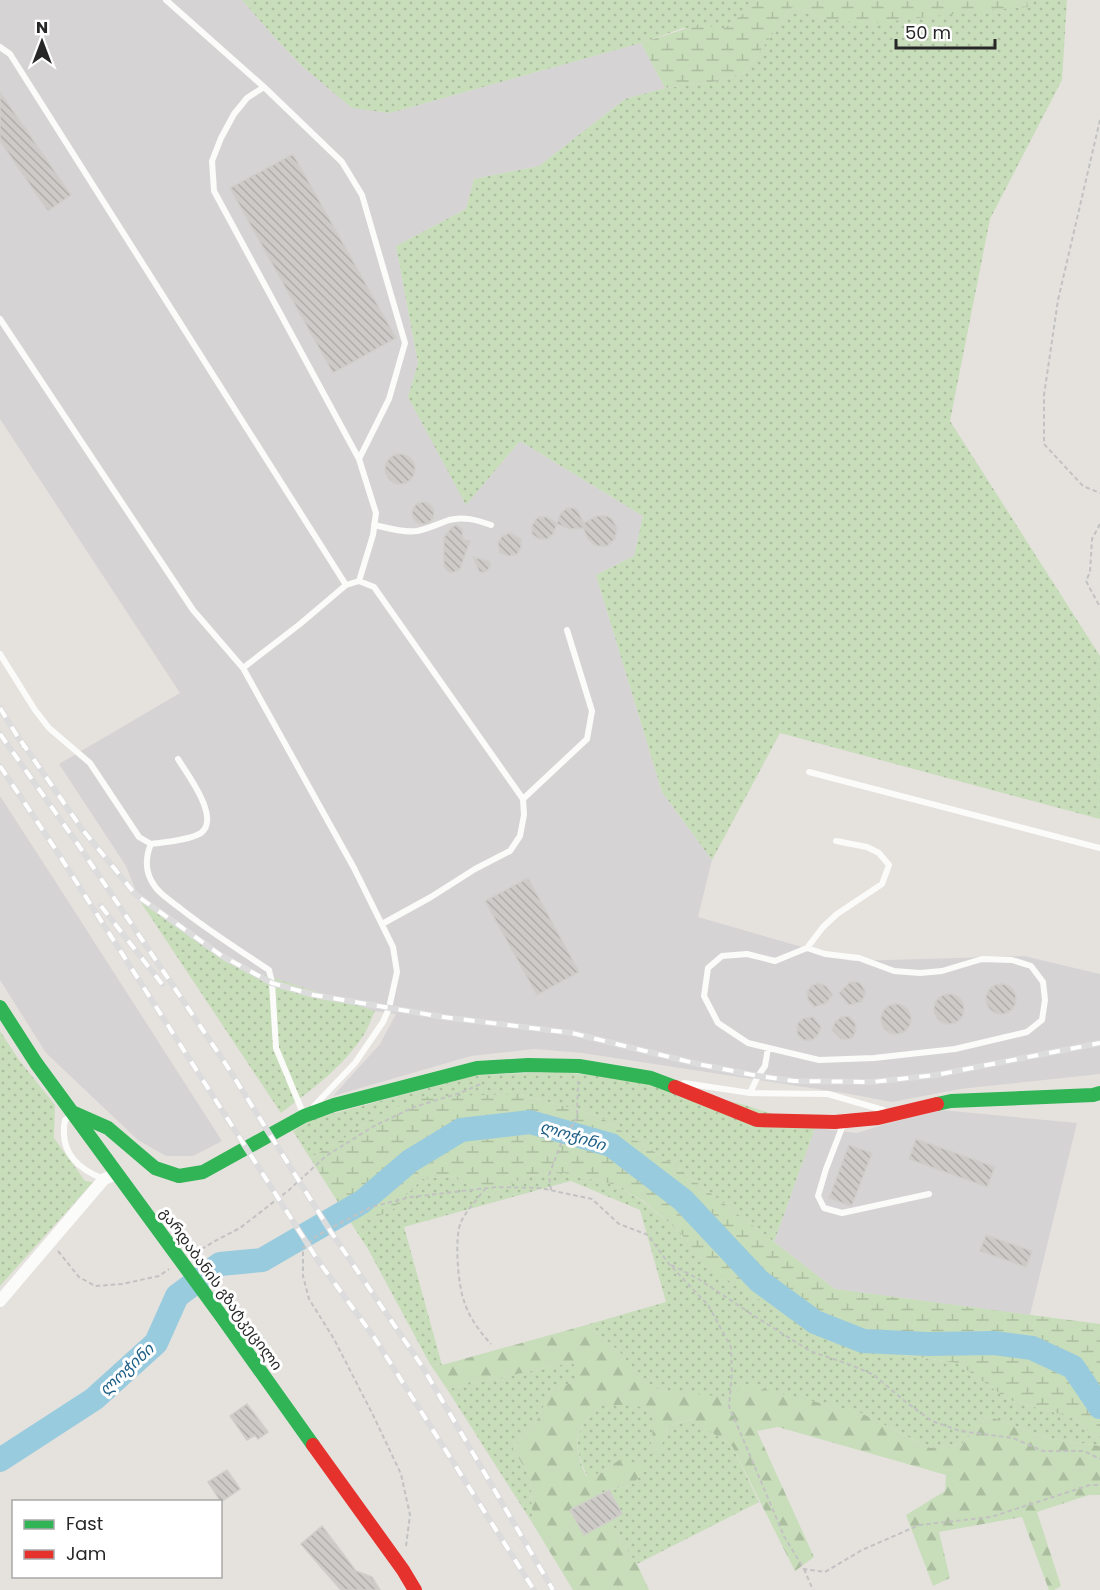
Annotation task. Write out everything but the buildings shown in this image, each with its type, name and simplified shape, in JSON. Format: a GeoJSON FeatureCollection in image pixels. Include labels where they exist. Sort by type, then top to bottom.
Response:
{"type":"FeatureCollection","features":[{"type":"Feature","properties":{"kind":"street","name":"გარდაბანის გზატკეცილი"},"geometry":{"type":"LineString","coordinates":[[0,1007],[36,1063],[74,1113],[110,1177],[135,1199],[222,1317],[415,1590]]}},
{"type":"Feature","properties":{"kind":"street"},"geometry":{"type":"LineString","coordinates":[[74,1113],[108,1128],[155,1168],[179,1176],[203,1172],[304,1116],[334,1105],[477,1068],[528,1065],[579,1066],[651,1078],[757,1120],[835,1122],[878,1118],[951,1101],[1100,1093]]}},
{"type":"Feature","properties":{"kind":"street"},"geometry":{"type":"LineString","coordinates":[[0,1301],[110,1177]]}},
{"type":"Feature","properties":{"kind":"lane"},"geometry":{"type":"LineString","coordinates":[[166,0],[264,87],[342,162],[362,195],[405,343],[389,399],[359,459]]}},
{"type":"Feature","properties":{"kind":"lane"},"geometry":{"type":"LineString","coordinates":[[0,46],[10,54],[346,585]]}},
{"type":"Feature","properties":{"kind":"lane"},"geometry":{"type":"LineString","coordinates":[[264,87],[247,98],[234,114],[220,138],[212,161],[214,191],[359,459],[376,513],[373,535],[359,581]]}},
{"type":"Feature","properties":{"kind":"lane"},"geometry":{"type":"LineString","coordinates":[[0,319],[193,610],[243,668],[354,868],[393,946],[397,972],[390,1008],[383,1022],[355,1063],[304,1116],[276,1048],[272,983],[269,970],[207,929],[158,892],[147,871],[147,852],[151,844]]}},
{"type":"Feature","properties":{"kind":"lane"},"geometry":{"type":"LineString","coordinates":[[374,525],[414,531],[462,518],[491,525]]}},
{"type":"Feature","properties":{"kind":"lane"},"geometry":{"type":"LineString","coordinates":[[243,668],[346,585],[359,581],[374,587],[523,800],[524,816],[520,836],[510,851],[382,924]]}},
{"type":"Feature","properties":{"kind":"lane"},"geometry":{"type":"LineString","coordinates":[[523,800],[587,739],[592,711],[567,630]]}},
{"type":"Feature","properties":{"kind":"lane"},"geometry":{"type":"LineString","coordinates":[[0,654],[49,728],[90,763],[139,837],[151,844],[192,837],[207,827],[206,806],[178,759]]}},
{"type":"Feature","properties":{"kind":"lane"},"geometry":{"type":"LineString","coordinates":[[809,772],[1100,848]]}},
{"type":"Feature","properties":{"kind":"lane"},"geometry":{"type":"LineString","coordinates":[[807,948],[825,954],[859,958],[894,971],[920,974],[942,971],[982,959],[1012,960],[1031,966],[1043,982],[1045,1000],[1042,1020],[1027,1032],[955,1049],[874,1058],[819,1060],[748,1043],[718,1023],[704,996],[708,968],[722,956],[747,954],[775,961],[807,948],[823,927],[837,914],[882,884],[889,865],[879,853],[867,847],[836,841]]}},
{"type":"Feature","properties":{"kind":"lane"},"geometry":{"type":"LineString","coordinates":[[750,1093],[765,1066],[768,1048]]}},
{"type":"Feature","properties":{"kind":"lane"},"geometry":{"type":"LineString","coordinates":[[651,1078],[750,1093],[828,1094],[895,1114]]}},
{"type":"Feature","properties":{"kind":"lane"},"geometry":{"type":"LineString","coordinates":[[74,1113],[65,1120],[64,1136],[67,1149],[74,1160],[88,1173],[110,1177]]}},
{"type":"Feature","properties":{"kind":"lane"},"geometry":{"type":"LineString","coordinates":[[844,1121],[818,1196],[824,1208],[842,1213],[929,1194]]}},
{"type":"Feature","properties":{"kind":"path"},"geometry":{"type":"LineString","coordinates":[[1100,120],[1058,300],[1044,394],[1044,444],[1083,486],[1100,493]]}},
{"type":"Feature","properties":{"kind":"path"},"geometry":{"type":"LineString","coordinates":[[1100,524],[1092,539],[1090,572],[1086,581],[1100,607]]}},
{"type":"Feature","properties":{"kind":"path"},"geometry":{"type":"LineString","coordinates":[[551,1190],[549,1175],[562,1141],[577,1118],[579,1066]]}},
{"type":"Feature","properties":{"kind":"path"},"geometry":{"type":"LineString","coordinates":[[187,1258],[240,1228],[289,1190],[326,1156],[374,1126],[414,1107],[460,1093],[489,1081]]}},
{"type":"Feature","properties":{"kind":"path"},"geometry":{"type":"LineString","coordinates":[[406,1548],[410,1515],[401,1474],[339,1349],[309,1299],[303,1276],[303,1248],[318,1235],[371,1208],[411,1197],[497,1187],[540,1188],[591,1199],[619,1224],[648,1235],[669,1264],[708,1305],[731,1347],[732,1373],[729,1406],[784,1536],[804,1569],[813,1590]]}},
{"type":"Feature","properties":{"kind":"path"},"geometry":{"type":"LineString","coordinates":[[486,1188],[460,1222],[457,1251],[463,1300],[477,1328],[491,1344]]}},
{"type":"Feature","properties":{"kind":"path"},"geometry":{"type":"LineString","coordinates":[[51,1242],[80,1277],[95,1286],[122,1284],[159,1276],[168,1270]]}},
{"type":"Feature","properties":{"kind":"path"},"geometry":{"type":"LineString","coordinates":[[669,1264],[697,1278],[810,1351],[874,1375],[932,1421],[960,1431],[1013,1438],[1043,1451],[1084,1451],[1100,1459]]}},
{"type":"Feature","properties":{"kind":"path"},"geometry":{"type":"LineString","coordinates":[[804,1569],[825,1572],[862,1550],[919,1525],[991,1517],[1090,1485],[1100,1485]]}},
{"type":"Feature","properties":{"kind":"shaded area"},"geometry":{"type":"Polygon","coordinates":[[[0,0],[242,0],[303,67],[352,107],[390,113],[641,43],[665,88],[625,99],[539,166],[474,179],[466,209],[396,246],[418,363],[408,397],[466,504],[520,441],[643,516],[634,556],[596,575],[662,792],[712,860],[698,917],[851,961],[1024,956],[1100,974],[1100,1074],[960,1089],[892,1102],[582,1053],[535,1049],[471,1056],[333,1096],[380,1044],[396,1014],[375,1011],[228,963],[140,901],[126,866],[59,764],[180,693],[0,419],[0,0]]]}},
{"type":"Feature","properties":{"kind":"shaded area"},"geometry":{"type":"Polygon","coordinates":[[[0,796],[222,1141],[193,1156],[166,1156],[138,1140],[46,1053],[0,980],[0,796]]]}},
{"type":"Feature","properties":{"kind":"shaded area"},"geometry":{"type":"Polygon","coordinates":[[[942,1110],[1077,1123],[1030,1315],[835,1289],[774,1242],[815,1128],[857,1133],[942,1110]]]}},
{"type":"Feature","properties":{"kind":"green space"},"geometry":{"type":"Polygon","coordinates":[[[242,0],[758,0],[721,31],[683,28],[641,43],[390,113],[352,108],[303,67],[242,0]]]}},
{"type":"Feature","properties":{"kind":"green space"},"geometry":{"type":"Polygon","coordinates":[[[758,0],[1027,0],[1028,7],[869,24],[826,19],[792,7],[745,72],[719,81],[665,88],[641,43],[703,23],[721,31],[758,0]]]}},
{"type":"Feature","properties":{"kind":"green space"},"geometry":{"type":"Polygon","coordinates":[[[1027,0],[1067,0],[1062,80],[990,219],[950,421],[1100,656],[1100,819],[780,733],[712,860],[662,792],[596,575],[634,556],[643,516],[520,441],[466,505],[408,397],[418,363],[396,246],[466,209],[474,179],[539,166],[625,99],[665,88],[719,81],[745,72],[792,7],[826,19],[1028,7],[1027,0]]]}},
{"type":"Feature","properties":{"kind":"green space"},"geometry":{"type":"Polygon","coordinates":[[[140,901],[228,963],[375,1011],[365,1033],[355,1048],[336,1068],[281,1113],[140,901]]]}},
{"type":"Feature","properties":{"kind":"green space"},"geometry":{"type":"Polygon","coordinates":[[[0,1031],[19,1060],[55,1105],[54,1138],[85,1181],[93,1182],[0,1286],[0,1031]]]}},
{"type":"Feature","properties":{"kind":"green space"},"geometry":{"type":"Polygon","coordinates":[[[556,1072],[622,1077],[745,1105],[815,1128],[774,1242],[670,1162],[597,1115],[518,1094],[374,1117],[310,1158],[293,1131],[313,1119],[477,1075],[556,1072]]]}},
{"type":"Feature","properties":{"kind":"green space"},"geometry":{"type":"Polygon","coordinates":[[[518,1094],[597,1115],[670,1162],[835,1289],[1100,1324],[1100,1436],[1094,1435],[1071,1417],[1009,1400],[957,1363],[859,1348],[789,1318],[729,1281],[700,1258],[680,1232],[642,1200],[612,1184],[564,1173],[527,1176],[489,1195],[451,1176],[422,1179],[391,1211],[353,1226],[310,1158],[374,1117],[420,1097],[518,1094]]]}},
{"type":"Feature","properties":{"kind":"green space"},"geometry":{"type":"Polygon","coordinates":[[[564,1173],[612,1184],[641,1200],[680,1232],[700,1258],[859,1348],[957,1363],[1009,1400],[1071,1417],[1094,1435],[1100,1436],[1100,1446],[1047,1438],[988,1416],[961,1445],[930,1448],[861,1413],[661,1391],[640,1378],[619,1351],[586,1325],[666,1302],[640,1210],[571,1181],[404,1227],[442,1365],[430,1364],[368,1249],[353,1226],[391,1211],[422,1179],[451,1176],[489,1195],[527,1176],[564,1173]]]}},
{"type":"Feature","properties":{"kind":"green space"},"geometry":{"type":"Polygon","coordinates":[[[586,1325],[619,1351],[641,1378],[661,1391],[728,1397],[745,1385],[861,1413],[930,1448],[961,1445],[988,1416],[1047,1438],[1100,1446],[1100,1495],[1089,1495],[1037,1512],[1061,1586],[1049,1590],[1022,1517],[939,1532],[950,1578],[933,1586],[906,1515],[945,1491],[946,1475],[778,1427],[757,1431],[814,1557],[795,1571],[732,1446],[692,1419],[668,1426],[656,1456],[650,1450],[653,1413],[636,1405],[601,1405],[585,1422],[578,1437],[578,1454],[586,1476],[601,1473],[619,1460],[641,1464],[645,1471],[630,1486],[603,1490],[589,1502],[597,1515],[611,1522],[637,1564],[649,1590],[573,1590],[533,1524],[530,1476],[513,1449],[538,1419],[551,1389],[579,1381],[573,1362],[447,1389],[430,1364],[442,1365],[586,1325]]]}},
{"type":"Feature","properties":{"kind":"green space"},"geometry":{"type":"Polygon","coordinates":[[[573,1362],[580,1381],[551,1389],[538,1419],[513,1449],[530,1476],[533,1524],[447,1389],[573,1362]]]}},
{"type":"Feature","properties":{"kind":"green space"},"geometry":{"type":"Polygon","coordinates":[[[601,1405],[637,1405],[653,1413],[650,1450],[664,1440],[668,1426],[693,1419],[732,1446],[759,1502],[637,1564],[611,1522],[597,1515],[589,1502],[603,1490],[630,1486],[619,1460],[601,1473],[587,1476],[582,1464],[577,1445],[580,1430],[601,1405]]]}},
{"type":"Feature","properties":{"kind":"waterway","name":"ლოჭინი"},"geometry":{"type":"LineString","coordinates":[[0,1460],[94,1399],[156,1343],[177,1296],[220,1264],[262,1260],[362,1202],[410,1161],[461,1130],[530,1122],[611,1145],[683,1200],[759,1281],[815,1322],[863,1341],[928,1344],[994,1343],[1032,1348],[1073,1367],[1100,1407]]}},
{"type":"Feature","properties":{"kind":"railway"},"geometry":{"type":"LineString","coordinates":[[0,708],[24,747]]}},
{"type":"Feature","properties":{"kind":"railway"},"geometry":{"type":"LineString","coordinates":[[0,734],[79,846],[227,1066],[331,1232],[422,1366],[553,1590]]}},
{"type":"Feature","properties":{"kind":"railway"},"geometry":{"type":"LineString","coordinates":[[21,741],[82,829],[136,895],[222,956],[272,983],[314,995],[443,1017],[572,1033],[698,1064],[794,1081],[872,1082],[936,1075],[1100,1043]]}},
{"type":"Feature","properties":{"kind":"railway"},"geometry":{"type":"LineString","coordinates":[[0,766],[319,1262],[374,1337],[534,1590]]}},
{"type":"Feature","properties":{"kind":"railway"},"geometry":{"type":"LineString","coordinates":[[101,906],[162,984]]}},
{"type":"Feature","properties":{"kind":"traffic: fast"},"geometry":{"type":"LineString","coordinates":[[0,1007],[36,1063],[313,1445]]}},
{"type":"Feature","properties":{"kind":"traffic: fast"},"geometry":{"type":"LineString","coordinates":[[74,1113],[108,1128],[155,1168],[179,1176],[203,1172],[304,1116],[334,1105],[477,1068],[528,1065],[579,1066],[651,1078],[675,1087]]}},
{"type":"Feature","properties":{"kind":"traffic: fast"},"geometry":{"type":"LineString","coordinates":[[937,1104],[951,1101],[1100,1093]]}},
{"type":"Feature","properties":{"kind":"traffic: jam"},"geometry":{"type":"LineString","coordinates":[[675,1087],[757,1120],[835,1122],[878,1118],[937,1104]]}},
{"type":"Feature","properties":{"kind":"traffic: jam"},"geometry":{"type":"LineString","coordinates":[[313,1445],[415,1590]]}}]}
